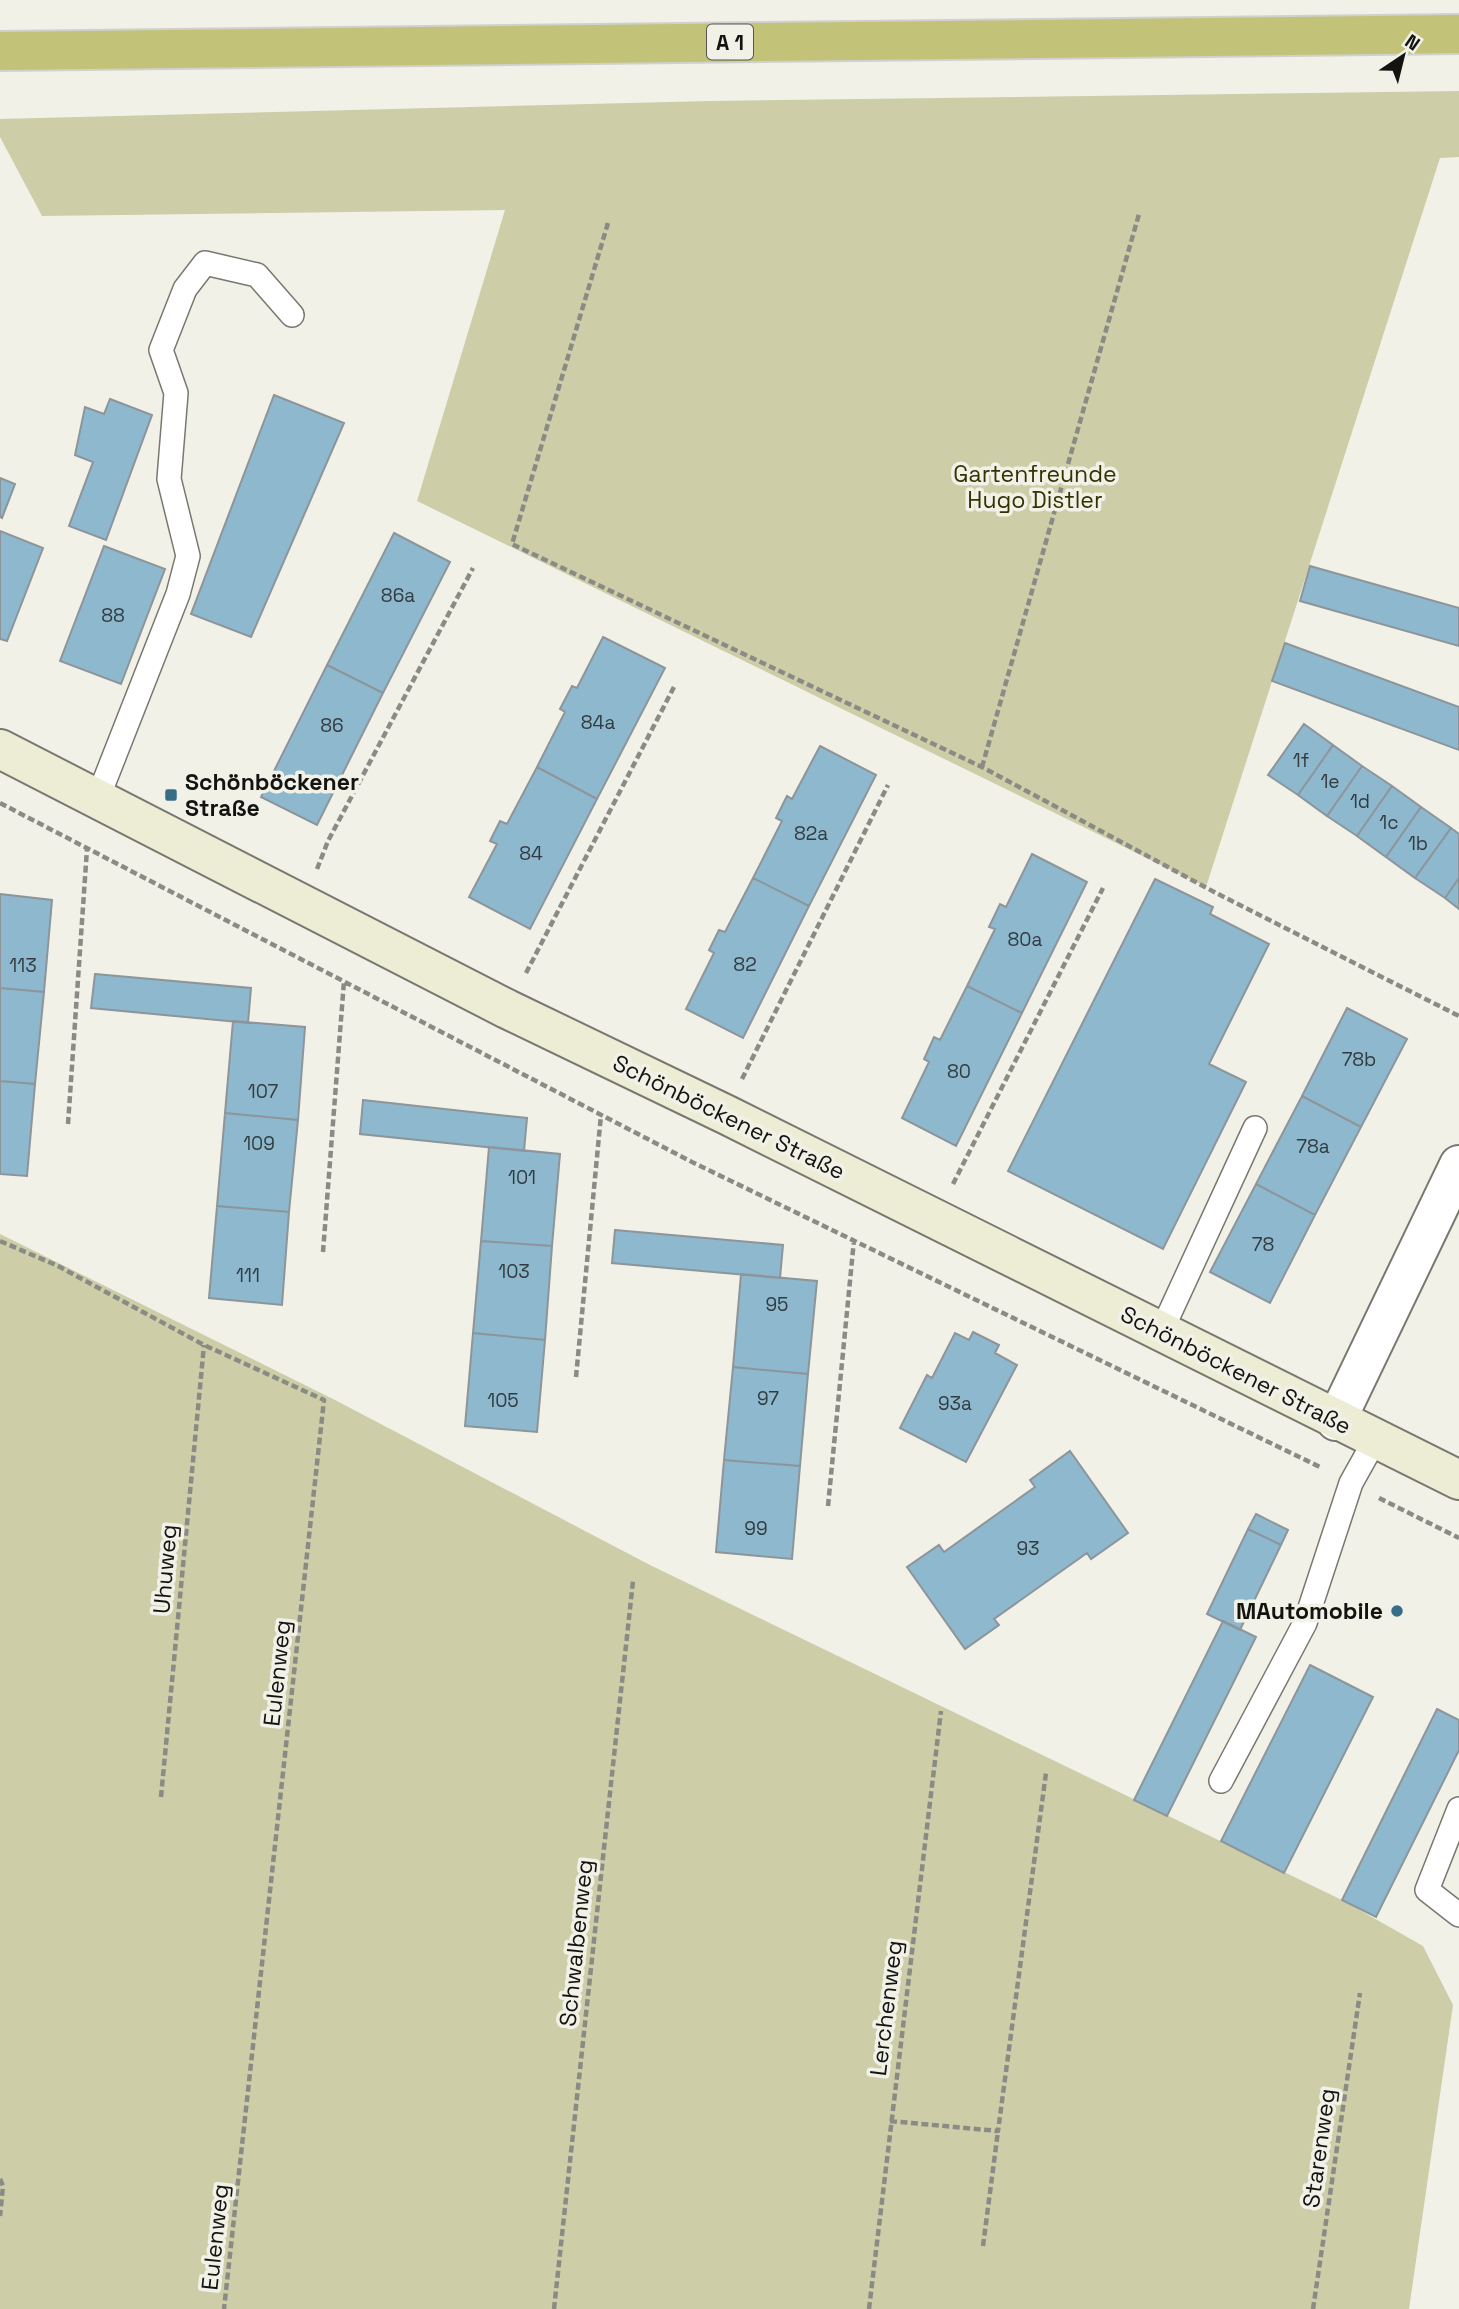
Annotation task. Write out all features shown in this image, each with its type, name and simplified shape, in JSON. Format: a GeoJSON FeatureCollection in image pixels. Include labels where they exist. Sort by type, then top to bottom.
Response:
{"type":"FeatureCollection","features":[{"type":"Feature","properties":{"kind":"highway","name":"A 1"},"geometry":{"type":"LineString","coordinates":[[0,51],[1459,34]]}},
{"type":"Feature","properties":{"kind":"main road","name":"Schönböckener Straße"},"geometry":{"type":"LineString","coordinates":[[0,749],[508,1009],[1459,1480]]}},
{"type":"Feature","properties":{"kind":"street"},"geometry":{"type":"LineString","coordinates":[[1336,1421],[1459,1165]]}},
{"type":"Feature","properties":{"kind":"lane"},"geometry":{"type":"LineString","coordinates":[[97,800],[178,594],[188,556],[169,479],[176,393],[161,350],[185,289],[205,263],[257,275],[292,314]]}},
{"type":"Feature","properties":{"kind":"lane"},"geometry":{"type":"LineString","coordinates":[[1161,1332],[1255,1128]]}},
{"type":"Feature","properties":{"kind":"lane"},"geometry":{"type":"LineString","coordinates":[[1221,1781],[1305,1623],[1351,1483],[1375,1440]]}},
{"type":"Feature","properties":{"kind":"lane"},"geometry":{"type":"LineString","coordinates":[[1459,1809],[1427,1890],[1459,1915]]}},
{"type":"Feature","properties":{"kind":"path"},"geometry":{"type":"LineString","coordinates":[[982,767],[1139,214]]}},
{"type":"Feature","properties":{"kind":"path"},"geometry":{"type":"LineString","coordinates":[[608,223],[512,544],[982,767],[1218,894],[1459,1016]]}},
{"type":"Feature","properties":{"kind":"path"},"geometry":{"type":"LineString","coordinates":[[314,875],[328,841],[472,568]]}},
{"type":"Feature","properties":{"kind":"path"},"geometry":{"type":"LineString","coordinates":[[523,979],[675,685]]}},
{"type":"Feature","properties":{"kind":"path"},"geometry":{"type":"LineString","coordinates":[[738,1088],[749,1059],[888,785]]}},
{"type":"Feature","properties":{"kind":"path"},"geometry":{"type":"LineString","coordinates":[[0,803],[601,1115],[1459,1538]]}},
{"type":"Feature","properties":{"kind":"path"},"geometry":{"type":"LineString","coordinates":[[68,1124],[87,849]]}},
{"type":"Feature","properties":{"kind":"path"},"geometry":{"type":"LineString","coordinates":[[949,1192],[1103,888]]}},
{"type":"Feature","properties":{"kind":"path"},"geometry":{"type":"LineString","coordinates":[[323,1252],[344,981]]}},
{"type":"Feature","properties":{"kind":"path"},"geometry":{"type":"LineString","coordinates":[[576,1377],[601,1115]]}},
{"type":"Feature","properties":{"kind":"path"},"geometry":{"type":"LineString","coordinates":[[828,1506],[854,1240]]}},
{"type":"Feature","properties":{"kind":"path","name":"Eulenweg"},"geometry":{"type":"LineString","coordinates":[[0,1241],[58,1266],[204,1345],[324,1399],[225,2309]]}},
{"type":"Feature","properties":{"kind":"path","name":"Uhuweg"},"geometry":{"type":"LineString","coordinates":[[161,1797],[204,1345]]}},
{"type":"Feature","properties":{"kind":"path","name":"Schwalbenweg"},"geometry":{"type":"LineString","coordinates":[[554,2309],[633,1581]]}},
{"type":"Feature","properties":{"kind":"path","name":"Lerchenweg"},"geometry":{"type":"LineString","coordinates":[[869,2309],[941,1711]]}},
{"type":"Feature","properties":{"kind":"path"},"geometry":{"type":"LineString","coordinates":[[983,2246],[1046,1773]]}},
{"type":"Feature","properties":{"kind":"path","name":"Starenweg"},"geometry":{"type":"LineString","coordinates":[[1313,2309],[1360,1993]]}},
{"type":"Feature","properties":{"kind":"path"},"geometry":{"type":"LineString","coordinates":[[890,2121],[998,2131]]}},
{"type":"Feature","properties":{"kind":"path"},"geometry":{"type":"LineString","coordinates":[[0,2179],[3,2186],[0,2216]]}},
{"type":"Feature","properties":{"kind":"green space","name":"Gartenfreunde Hugo Distler"},"geometry":{"type":"Polygon","coordinates":[[[1459,91],[1459,157],[1440,158],[1206,887],[417,501],[505,210],[42,216],[0,137],[0,119],[710,101],[1459,91]]]}},
{"type":"Feature","properties":{"kind":"green space"},"geometry":{"type":"Polygon","coordinates":[[[0,1234],[335,1400],[650,1565],[1342,1900],[1423,1946],[1453,2005],[1409,2309],[0,2309],[0,1234]]]}},
{"type":"Feature","properties":{"kind":"building"},"geometry":{"type":"Polygon","coordinates":[[[274,395],[344,423],[251,637],[191,614],[274,395]]]}},
{"type":"Feature","properties":{"kind":"building"},"geometry":{"type":"Polygon","coordinates":[[[110,399],[152,415],[106,540],[69,526],[93,462],[75,455],[85,407],[104,414],[110,399]]]}},
{"type":"Feature","properties":{"kind":"building"},"geometry":{"type":"Polygon","coordinates":[[[0,478],[15,484],[2,518],[0,517],[0,478]]]}},
{"type":"Feature","properties":{"kind":"building"},"geometry":{"type":"Polygon","coordinates":[[[0,531],[43,548],[7,641],[0,639],[0,531]]]}},
{"type":"Feature","properties":{"kind":"building"},"geometry":{"type":"Polygon","coordinates":[[[394,533],[450,562],[383,693],[327,665],[394,533]]]}},
{"type":"Feature","properties":{"kind":"building"},"geometry":{"type":"Polygon","coordinates":[[[104,546],[165,569],[121,684],[60,661],[104,546]]]}},
{"type":"Feature","properties":{"kind":"building"},"geometry":{"type":"Polygon","coordinates":[[[1310,566],[1459,608],[1459,646],[1300,601],[1310,566]]]}},
{"type":"Feature","properties":{"kind":"building"},"geometry":{"type":"Polygon","coordinates":[[[603,637],[665,668],[597,799],[537,767],[565,712],[560,709],[572,686],[577,688],[603,637]]]}},
{"type":"Feature","properties":{"kind":"building"},"geometry":{"type":"Polygon","coordinates":[[[1285,643],[1459,707],[1459,750],[1272,681],[1285,643]]]}},
{"type":"Feature","properties":{"kind":"building"},"geometry":{"type":"Polygon","coordinates":[[[327,665],[383,693],[317,825],[261,797],[327,665]]]}},
{"type":"Feature","properties":{"kind":"building"},"geometry":{"type":"Polygon","coordinates":[[[1304,724],[1333,745],[1298,795],[1268,775],[1304,724]]]}},
{"type":"Feature","properties":{"kind":"building"},"geometry":{"type":"Polygon","coordinates":[[[1333,745],[1362,766],[1327,816],[1298,795],[1333,745]]]}},
{"type":"Feature","properties":{"kind":"building"},"geometry":{"type":"Polygon","coordinates":[[[820,746],[876,775],[809,906],[753,878],[782,821],[776,818],[787,796],[792,799],[820,746]]]}},
{"type":"Feature","properties":{"kind":"building"},"geometry":{"type":"Polygon","coordinates":[[[1362,766],[1392,786],[1357,836],[1327,816],[1362,766]]]}},
{"type":"Feature","properties":{"kind":"building"},"geometry":{"type":"Polygon","coordinates":[[[537,767],[597,799],[530,929],[469,897],[497,844],[490,841],[500,821],[507,824],[537,767]]]}},
{"type":"Feature","properties":{"kind":"building"},"geometry":{"type":"Polygon","coordinates":[[[1392,786],[1421,807],[1386,857],[1357,836],[1392,786]]]}},
{"type":"Feature","properties":{"kind":"building"},"geometry":{"type":"Polygon","coordinates":[[[1421,807],[1451,828],[1415,878],[1386,857],[1421,807]]]}},
{"type":"Feature","properties":{"kind":"building"},"geometry":{"type":"Polygon","coordinates":[[[1451,828],[1459,834],[1459,878],[1445,898],[1415,878],[1451,828]]]}},
{"type":"Feature","properties":{"kind":"building"},"geometry":{"type":"Polygon","coordinates":[[[1032,854],[1087,882],[1022,1013],[967,986],[995,929],[989,927],[1000,904],[1006,907],[1032,854]]]}},
{"type":"Feature","properties":{"kind":"building"},"geometry":{"type":"Polygon","coordinates":[[[753,878],[809,906],[743,1038],[686,1009],[714,953],[709,950],[719,930],[725,932],[753,878]]]}},
{"type":"Feature","properties":{"kind":"building"},"geometry":{"type":"Polygon","coordinates":[[[1459,878],[1459,909],[1445,898],[1459,878]]]}},
{"type":"Feature","properties":{"kind":"building"},"geometry":{"type":"Polygon","coordinates":[[[1155,879],[1213,907],[1210,914],[1269,944],[1209,1064],[1246,1082],[1163,1249],[1008,1171],[1155,879]]]}},
{"type":"Feature","properties":{"kind":"building"},"geometry":{"type":"Polygon","coordinates":[[[0,894],[52,900],[44,992],[0,988],[0,894]]]}},
{"type":"Feature","properties":{"kind":"building"},"geometry":{"type":"Polygon","coordinates":[[[95,974],[251,988],[248,1023],[91,1008],[95,974]]]}},
{"type":"Feature","properties":{"kind":"building"},"geometry":{"type":"Polygon","coordinates":[[[967,986],[1022,1013],[956,1146],[902,1118],[929,1062],[924,1059],[934,1037],[940,1040],[967,986]]]}},
{"type":"Feature","properties":{"kind":"building"},"geometry":{"type":"Polygon","coordinates":[[[0,988],[44,992],[35,1084],[0,1081],[0,988]]]}},
{"type":"Feature","properties":{"kind":"building"},"geometry":{"type":"Polygon","coordinates":[[[1347,1008],[1407,1039],[1361,1127],[1302,1096],[1347,1008]]]}},
{"type":"Feature","properties":{"kind":"building"},"geometry":{"type":"Polygon","coordinates":[[[233,1021],[305,1027],[298,1120],[225,1113],[233,1021]]]}},
{"type":"Feature","properties":{"kind":"building"},"geometry":{"type":"Polygon","coordinates":[[[0,1081],[35,1084],[27,1176],[0,1174],[0,1081]]]}},
{"type":"Feature","properties":{"kind":"building"},"geometry":{"type":"Polygon","coordinates":[[[1302,1096],[1361,1127],[1315,1215],[1256,1184],[1302,1096]]]}},
{"type":"Feature","properties":{"kind":"building"},"geometry":{"type":"Polygon","coordinates":[[[363,1100],[527,1118],[524,1151],[360,1134],[363,1100]]]}},
{"type":"Feature","properties":{"kind":"building"},"geometry":{"type":"Polygon","coordinates":[[[225,1113],[298,1120],[289,1212],[217,1206],[225,1113]]]}},
{"type":"Feature","properties":{"kind":"building"},"geometry":{"type":"Polygon","coordinates":[[[489,1147],[560,1154],[552,1246],[481,1241],[489,1147]]]}},
{"type":"Feature","properties":{"kind":"building"},"geometry":{"type":"Polygon","coordinates":[[[1256,1184],[1315,1215],[1270,1303],[1210,1272],[1256,1184]]]}},
{"type":"Feature","properties":{"kind":"building"},"geometry":{"type":"Polygon","coordinates":[[[217,1206],[289,1212],[282,1305],[209,1298],[217,1206]]]}},
{"type":"Feature","properties":{"kind":"building"},"geometry":{"type":"Polygon","coordinates":[[[615,1230],[783,1245],[780,1278],[612,1263],[615,1230]]]}},
{"type":"Feature","properties":{"kind":"building"},"geometry":{"type":"Polygon","coordinates":[[[481,1241],[552,1246],[545,1340],[473,1333],[481,1241]]]}},
{"type":"Feature","properties":{"kind":"building"},"geometry":{"type":"Polygon","coordinates":[[[741,1274],[817,1281],[808,1374],[733,1367],[741,1274]]]}},
{"type":"Feature","properties":{"kind":"building"},"geometry":{"type":"Polygon","coordinates":[[[973,1332],[999,1345],[995,1353],[1017,1365],[966,1462],[900,1428],[927,1375],[932,1378],[955,1333],[969,1340],[973,1332]]]}},
{"type":"Feature","properties":{"kind":"building"},"geometry":{"type":"Polygon","coordinates":[[[473,1333],[545,1340],[537,1432],[465,1426],[473,1333]]]}},
{"type":"Feature","properties":{"kind":"building"},"geometry":{"type":"Polygon","coordinates":[[[733,1367],[808,1374],[800,1466],[724,1460],[733,1367]]]}},
{"type":"Feature","properties":{"kind":"building"},"geometry":{"type":"Polygon","coordinates":[[[1070,1451],[1128,1533],[1091,1559],[1087,1553],[994,1619],[999,1625],[965,1649],[907,1567],[939,1545],[944,1552],[1035,1487],[1030,1480],[1070,1451]]]}},
{"type":"Feature","properties":{"kind":"building"},"geometry":{"type":"Polygon","coordinates":[[[724,1460],[800,1466],[792,1559],[716,1552],[724,1460]]]}},
{"type":"Feature","properties":{"kind":"building"},"geometry":{"type":"Polygon","coordinates":[[[1256,1514],[1288,1530],[1281,1545],[1248,1529],[1256,1514]]]}},
{"type":"Feature","properties":{"kind":"building"},"geometry":{"type":"Polygon","coordinates":[[[1248,1529],[1281,1545],[1240,1630],[1207,1614],[1248,1529]]]}},
{"type":"Feature","properties":{"kind":"building"},"geometry":{"type":"Polygon","coordinates":[[[1223,1621],[1256,1637],[1167,1816],[1134,1800],[1223,1621]]]}},
{"type":"Feature","properties":{"kind":"building"},"geometry":{"type":"Polygon","coordinates":[[[1310,1665],[1373,1697],[1284,1873],[1221,1841],[1310,1665]]]}},
{"type":"Feature","properties":{"kind":"building"},"geometry":{"type":"Polygon","coordinates":[[[1437,1709],[1459,1720],[1459,1750],[1376,1917],[1342,1900],[1437,1709]]]}},
{"type":"Feature","properties":{"kind":"place","name":"Schönböckener Straße"},"geometry":{"type":"Point","coordinates":[171,795]}},
{"type":"Feature","properties":{"kind":"place","name":"MAutomobile"},"geometry":{"type":"Point","coordinates":[1397,1611]}}]}
